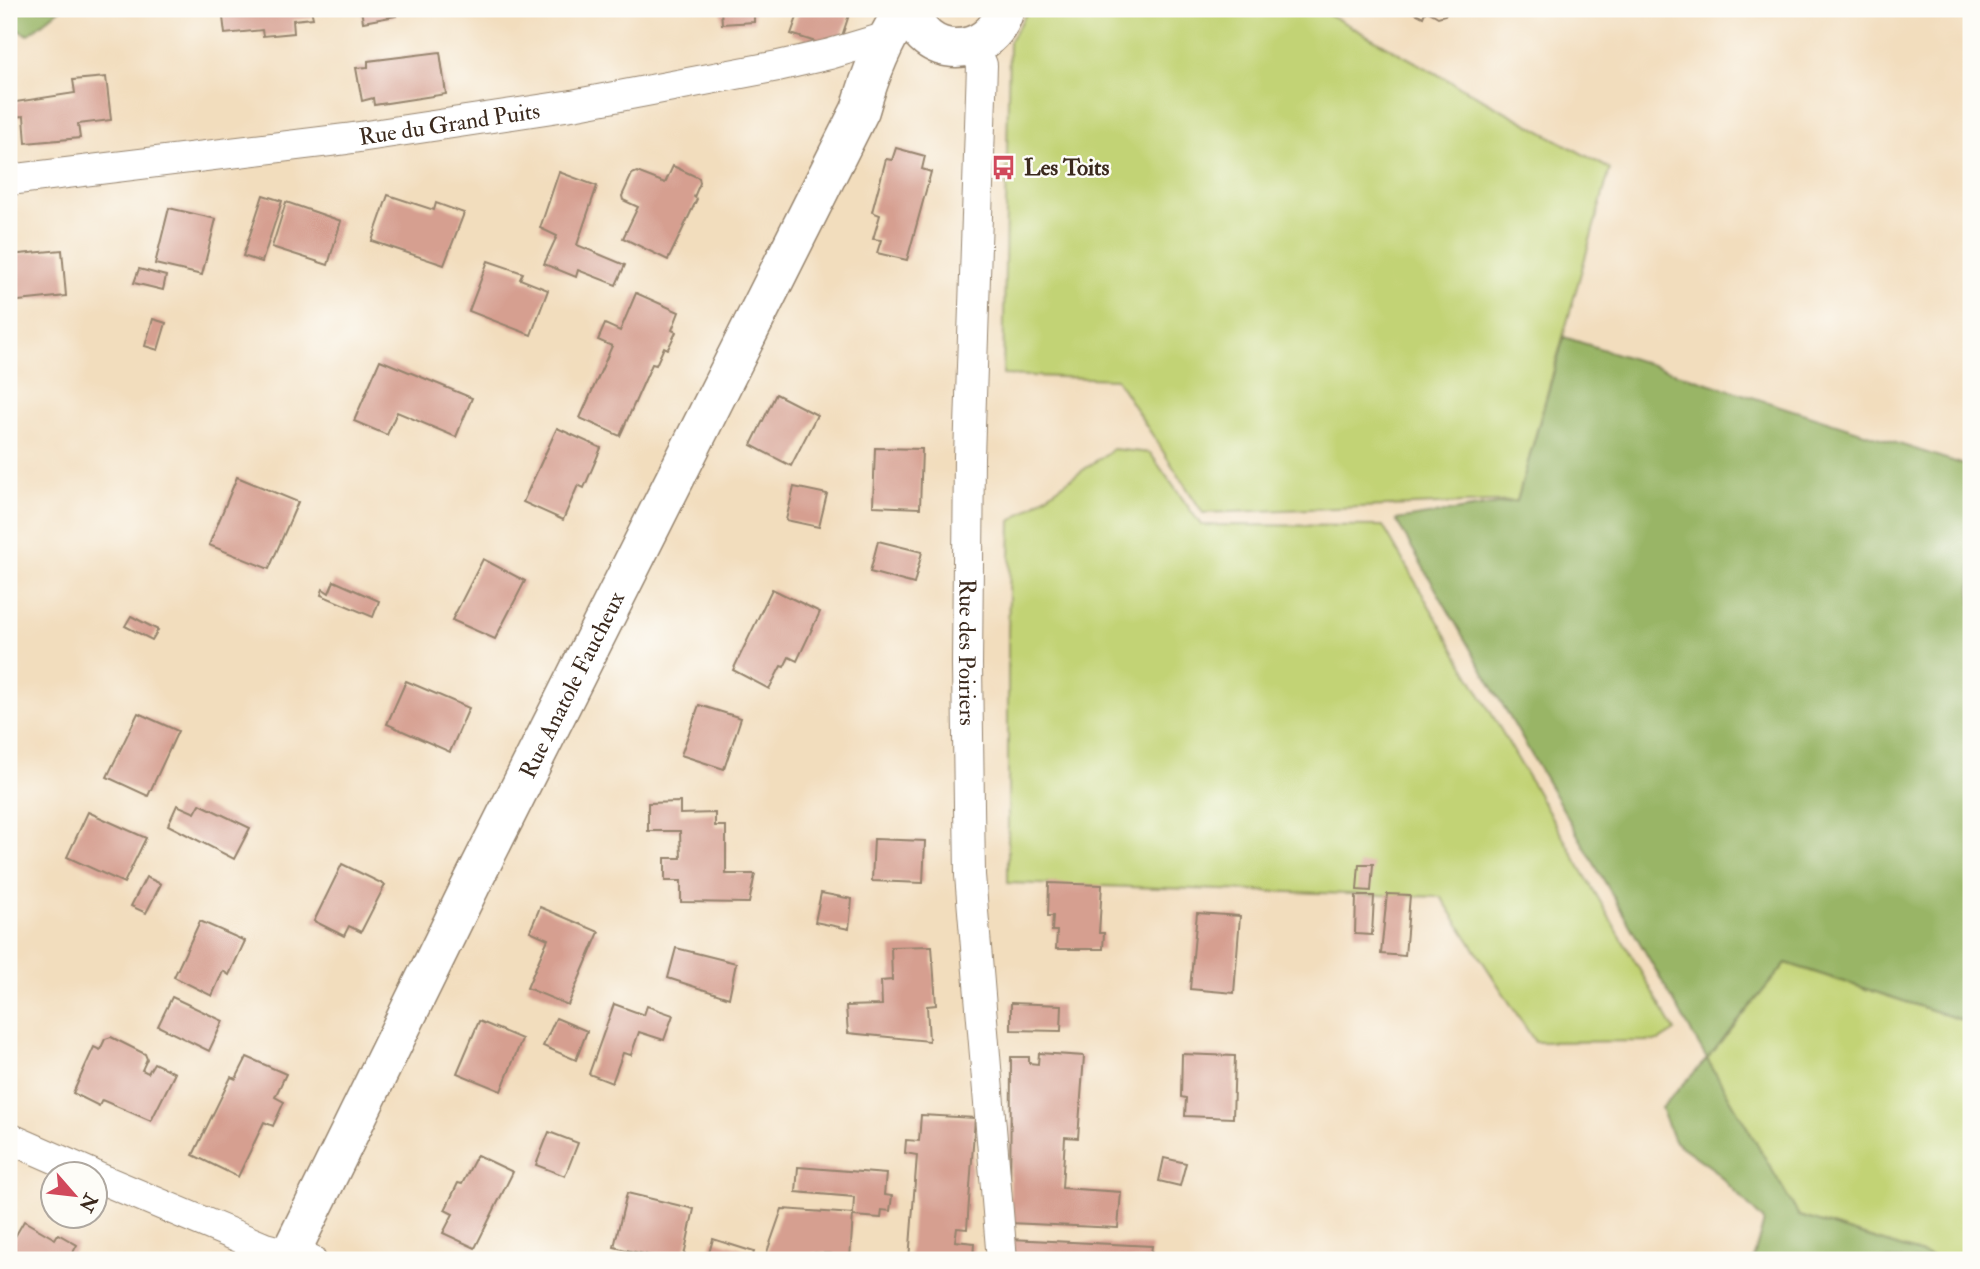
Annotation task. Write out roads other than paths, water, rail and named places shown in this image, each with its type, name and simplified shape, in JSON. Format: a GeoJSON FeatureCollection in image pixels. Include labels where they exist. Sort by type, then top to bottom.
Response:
{"type":"FeatureCollection","features":[{"type":"Feature","properties":{"kind":"main road"},"geometry":{"type":"LineString","coordinates":[[911,9],[920,30],[932,41],[948,47],[964,48],[994,33],[1003,19],[1005,9]]}},
{"type":"Feature","properties":{"kind":"main road","name":"Rue Anatole Faucheux"},"geometry":{"type":"LineString","coordinates":[[296,1259],[471,885],[860,110],[871,73],[895,23]]}},
{"type":"Feature","properties":{"kind":"main road","name":"Rue Anatole Faucheux"},"geometry":{"type":"LineString","coordinates":[[860,110],[897,67],[932,41]]}},
{"type":"Feature","properties":{"kind":"street","name":"Rue du Grand Puits"},"geometry":{"type":"LineString","coordinates":[[9,180],[346,139],[522,113],[778,66],[895,23]]}},
{"type":"Feature","properties":{"kind":"street","name":"Rue des Poiriers"},"geometry":{"type":"LineString","coordinates":[[974,45],[982,65],[969,457],[967,666],[970,875],[1002,1260]]}},
{"type":"Feature","properties":{"kind":"street"},"geometry":{"type":"LineString","coordinates":[[9,1138],[59,1160]]}},
{"type":"Feature","properties":{"kind":"street"},"geometry":{"type":"LineString","coordinates":[[108,1181],[296,1259]]}},
{"type":"Feature","properties":{"kind":"place","name":"Les Toits"},"geometry":{"type":"Point","coordinates":[1004,167]}}]}
